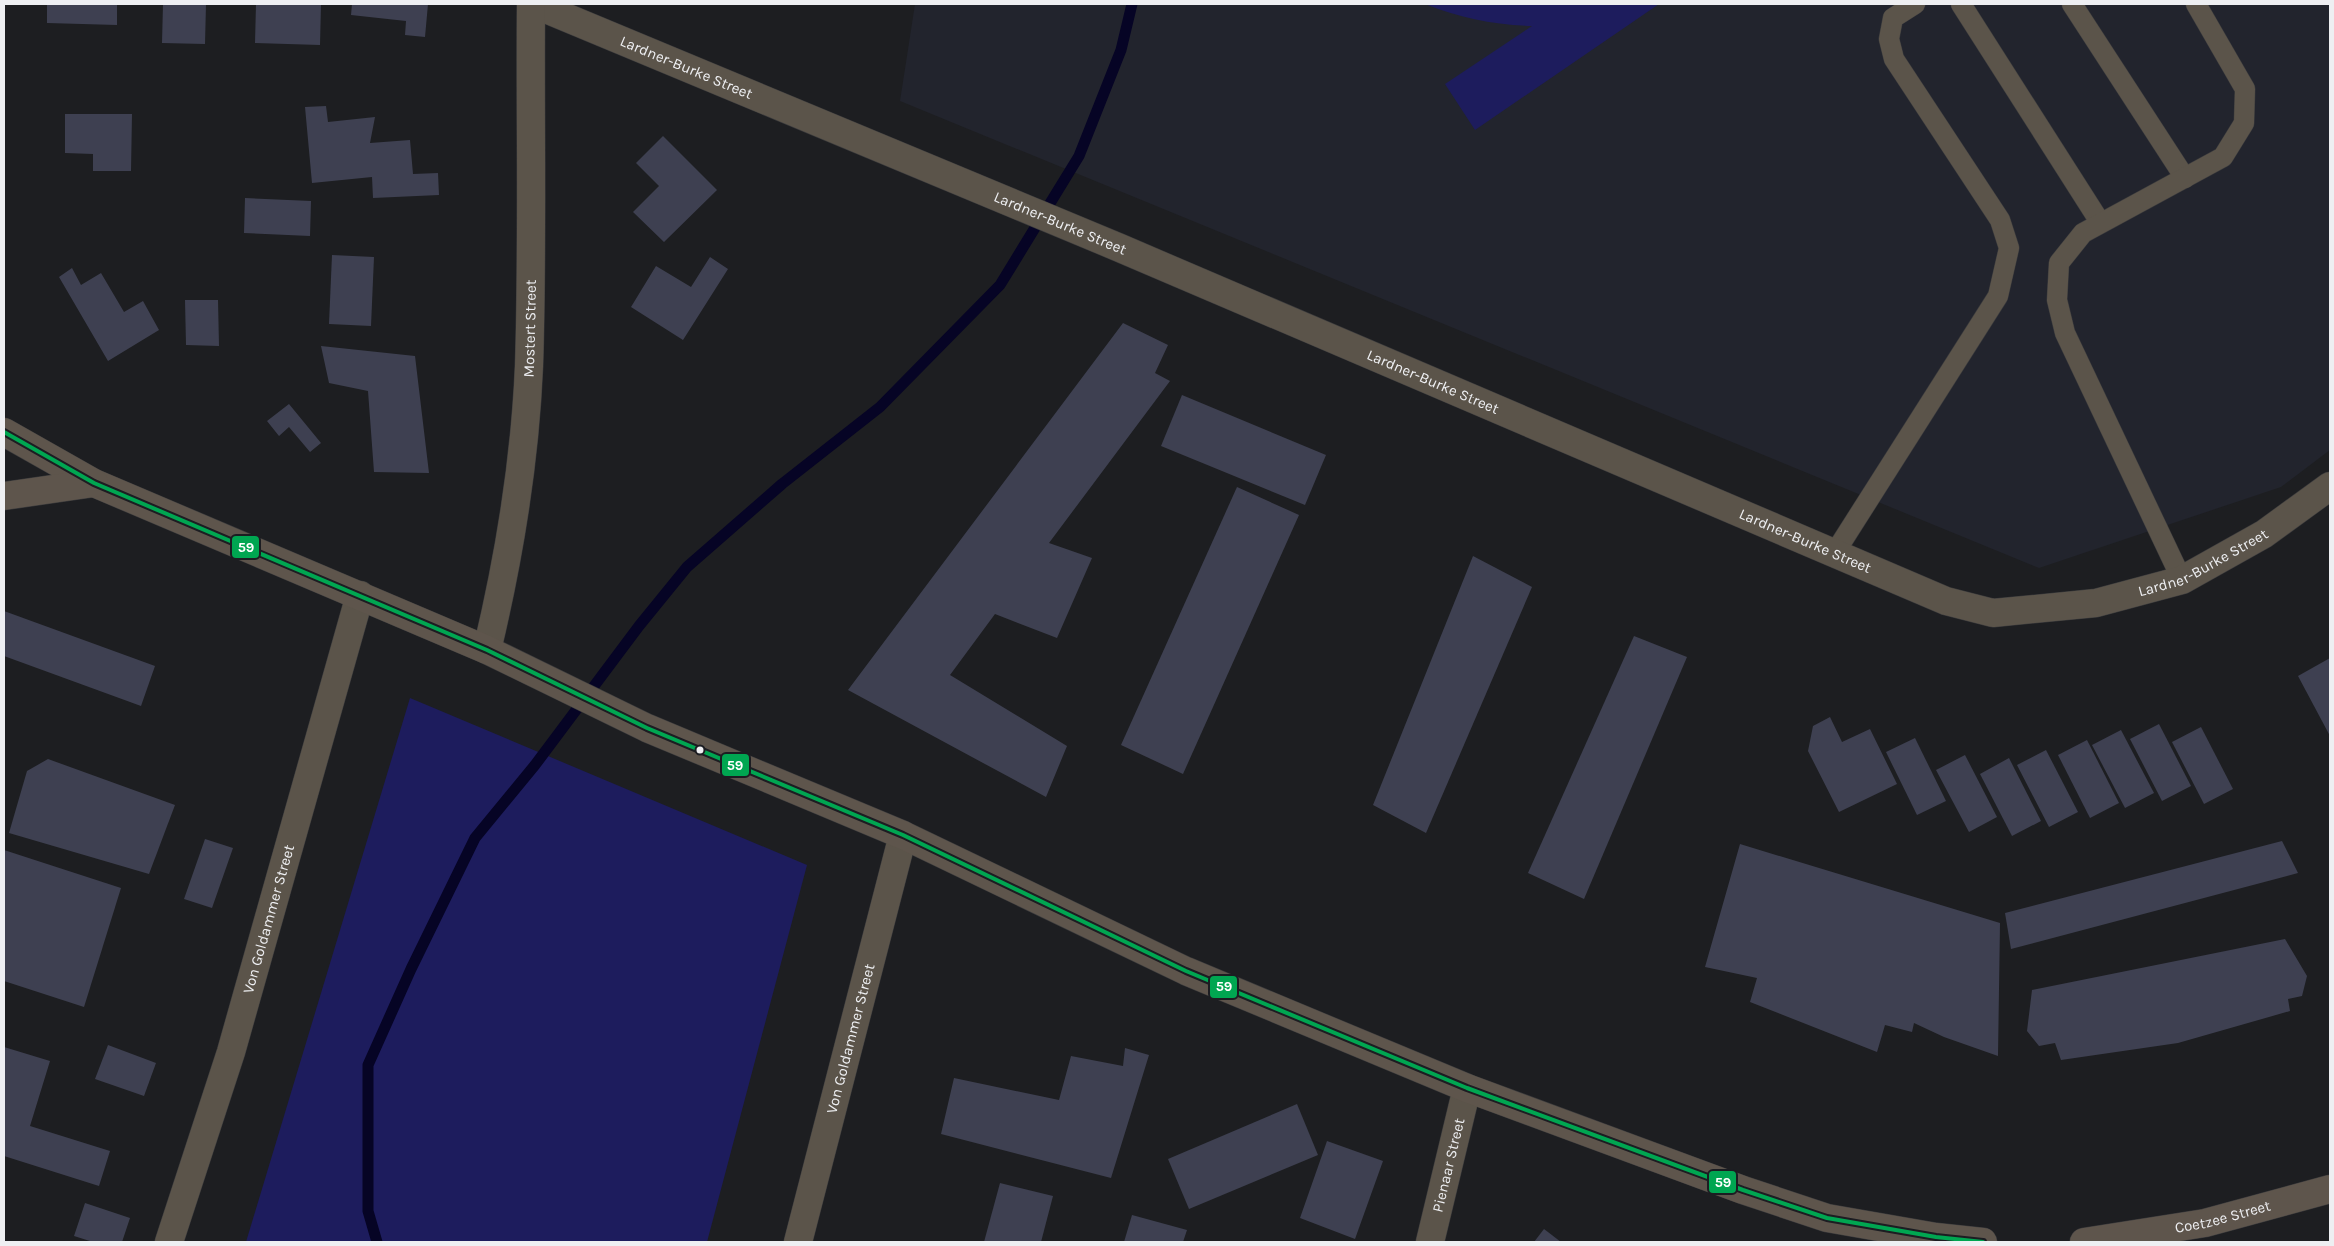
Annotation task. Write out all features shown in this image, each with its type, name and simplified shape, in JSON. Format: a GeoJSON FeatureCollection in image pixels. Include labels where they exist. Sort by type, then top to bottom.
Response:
{"type":"FeatureCollection","features":[{"type":"Feature","properties":{"kind":"street","name":"Lardner-Burke Street"},"geometry":{"type":"LineString","coordinates":[[532,4],[1120,248],[1946,601],[1994,613],[2096,603],[2182,580],[2264,534],[2330,486]]}},
{"type":"Feature","properties":{"kind":"street","name":"Mostert Street"},"geometry":{"type":"LineString","coordinates":[[487,650],[503,584],[515,514],[529,367],[532,4]]}},
{"type":"Feature","properties":{"kind":"street"},"geometry":{"type":"LineString","coordinates":[[4,432],[94,483],[487,650],[647,728],[903,836],[1186,971],[1467,1088],[1743,1190],[1827,1218],[1936,1237],[1983,1242]]}},
{"type":"Feature","properties":{"kind":"street"},"geometry":{"type":"LineString","coordinates":[[4,496],[94,483]]}},
{"type":"Feature","properties":{"kind":"street","name":"Von Goldammer Street"},"geometry":{"type":"LineString","coordinates":[[169,1242],[231,1052],[360,595]]}},
{"type":"Feature","properties":{"kind":"street","name":"Von Goldammer Street"},"geometry":{"type":"LineString","coordinates":[[798,1242],[903,836]]}},
{"type":"Feature","properties":{"kind":"street","name":"Pienaar Street"},"geometry":{"type":"LineString","coordinates":[[1430,1242],[1467,1088]]}},
{"type":"Feature","properties":{"kind":"street","name":"Coetzee Street"},"geometry":{"type":"LineString","coordinates":[[2084,1242],[2205,1223],[2330,1189]]}},
{"type":"Feature","properties":{"kind":"lane"},"geometry":{"type":"LineString","coordinates":[[1834,554],[1998,296],[2009,248],[2000,220],[1894,59],[1889,39],[1893,18],[1915,4]]}},
{"type":"Feature","properties":{"kind":"lane"},"geometry":{"type":"LineString","coordinates":[[1961,4],[2100,222]]}},
{"type":"Feature","properties":{"kind":"lane"},"geometry":{"type":"LineString","coordinates":[[2072,4],[2184,178]]}},
{"type":"Feature","properties":{"kind":"lane"},"geometry":{"type":"LineString","coordinates":[[2182,580],[2064,333],[2057,300],[2059,264],[2083,233],[2100,222],[2223,157],[2244,123],[2246,89],[2196,4]]}},
{"type":"Feature","properties":{"kind":"shaded area"},"geometry":{"type":"Polygon","coordinates":[[[915,4],[2330,4],[2330,450],[2281,487],[2039,568],[900,101],[915,4]]]}},
{"type":"Feature","properties":{"kind":"shaded area"},"geometry":{"type":"Polygon","coordinates":[[[1425,4],[1659,4],[1475,130],[1445,84],[1532,26],[1477,20],[1425,4]]]}},
{"type":"Feature","properties":{"kind":"shaded area"},"geometry":{"type":"Polygon","coordinates":[[[410,698],[807,865],[707,1242],[246,1242],[410,698]]]}},
{"type":"Feature","properties":{"kind":"building"},"geometry":{"type":"Polygon","coordinates":[[[47,4],[117,4],[117,25],[47,23],[47,4]]]}},
{"type":"Feature","properties":{"kind":"building"},"geometry":{"type":"Polygon","coordinates":[[[163,4],[206,4],[205,44],[162,43],[163,4]]]}},
{"type":"Feature","properties":{"kind":"building"},"geometry":{"type":"Polygon","coordinates":[[[256,4],[321,4],[320,45],[255,43],[256,4]]]}},
{"type":"Feature","properties":{"kind":"building"},"geometry":{"type":"Polygon","coordinates":[[[352,4],[428,4],[425,37],[405,35],[406,21],[351,15],[352,4]]]}},
{"type":"Feature","properties":{"kind":"building"},"geometry":{"type":"Polygon","coordinates":[[[326,106],[328,122],[375,117],[370,143],[410,140],[413,174],[438,173],[439,195],[373,198],[372,177],[312,183],[305,107],[326,106]]]}},
{"type":"Feature","properties":{"kind":"building"},"geometry":{"type":"Polygon","coordinates":[[[65,114],[132,114],[131,171],[93,171],[93,154],[65,153],[65,114]]]}},
{"type":"Feature","properties":{"kind":"building"},"geometry":{"type":"Polygon","coordinates":[[[663,136],[717,190],[664,242],[633,212],[659,186],[636,163],[663,136]]]}},
{"type":"Feature","properties":{"kind":"building"},"geometry":{"type":"Polygon","coordinates":[[[245,198],[311,201],[310,236],[244,233],[245,198]]]}},
{"type":"Feature","properties":{"kind":"building"},"geometry":{"type":"Polygon","coordinates":[[[332,255],[374,257],[371,326],[329,324],[332,255]]]}},
{"type":"Feature","properties":{"kind":"building"},"geometry":{"type":"Polygon","coordinates":[[[710,257],[728,269],[683,340],[631,307],[656,266],[691,287],[710,257]]]}},
{"type":"Feature","properties":{"kind":"building"},"geometry":{"type":"Polygon","coordinates":[[[72,268],[81,285],[101,273],[124,312],[143,301],[159,330],[108,361],[59,277],[72,268]]]}},
{"type":"Feature","properties":{"kind":"building"},"geometry":{"type":"Polygon","coordinates":[[[185,300],[218,300],[219,346],[186,345],[185,300]]]}},
{"type":"Feature","properties":{"kind":"building"},"geometry":{"type":"Polygon","coordinates":[[[1123,323],[1168,345],[1155,373],[1170,381],[1049,543],[1092,558],[1057,638],[995,614],[950,675],[1067,746],[1046,797],[848,690],[1123,323]]]}},
{"type":"Feature","properties":{"kind":"building"},"geometry":{"type":"Polygon","coordinates":[[[321,346],[415,356],[429,473],[374,472],[368,391],[329,383],[321,346]]]}},
{"type":"Feature","properties":{"kind":"building"},"geometry":{"type":"Polygon","coordinates":[[[1182,395],[1326,455],[1305,505],[1161,446],[1182,395]]]}},
{"type":"Feature","properties":{"kind":"building"},"geometry":{"type":"Polygon","coordinates":[[[289,404],[321,443],[310,452],[289,427],[279,436],[267,421],[289,404]]]}},
{"type":"Feature","properties":{"kind":"building"},"geometry":{"type":"Polygon","coordinates":[[[1237,487],[1299,515],[1183,774],[1121,745],[1237,487]]]}},
{"type":"Feature","properties":{"kind":"building"},"geometry":{"type":"Polygon","coordinates":[[[1473,556],[1532,587],[1426,833],[1373,805],[1473,556]]]}},
{"type":"Feature","properties":{"kind":"building"},"geometry":{"type":"Polygon","coordinates":[[[4,611],[155,666],[141,706],[4,656],[4,611]]]}},
{"type":"Feature","properties":{"kind":"building"},"geometry":{"type":"Polygon","coordinates":[[[1634,636],[1687,657],[1584,899],[1528,873],[1634,636]]]}},
{"type":"Feature","properties":{"kind":"building"},"geometry":{"type":"Polygon","coordinates":[[[2330,658],[2330,736],[2298,676],[2330,658]]]}},
{"type":"Feature","properties":{"kind":"building"},"geometry":{"type":"Polygon","coordinates":[[[1830,717],[1842,742],[1870,729],[1897,784],[1839,812],[1808,751],[1813,726],[1830,717]]]}},
{"type":"Feature","properties":{"kind":"building"},"geometry":{"type":"Polygon","coordinates":[[[2159,724],[2191,786],[2162,801],[2130,739],[2159,724]]]}},
{"type":"Feature","properties":{"kind":"building"},"geometry":{"type":"Polygon","coordinates":[[[2201,727],[2233,789],[2204,804],[2172,742],[2201,727]]]}},
{"type":"Feature","properties":{"kind":"building"},"geometry":{"type":"Polygon","coordinates":[[[2121,730],[2154,793],[2125,808],[2092,745],[2121,730]]]}},
{"type":"Feature","properties":{"kind":"building"},"geometry":{"type":"Polygon","coordinates":[[[1915,738],[1946,801],[1917,815],[1886,752],[1915,738]]]}},
{"type":"Feature","properties":{"kind":"building"},"geometry":{"type":"Polygon","coordinates":[[[2087,740],[2119,803],[2090,818],[2058,755],[2087,740]]]}},
{"type":"Feature","properties":{"kind":"building"},"geometry":{"type":"Polygon","coordinates":[[[2046,750],[2078,812],[2049,827],[2017,765],[2046,750]]]}},
{"type":"Feature","properties":{"kind":"building"},"geometry":{"type":"Polygon","coordinates":[[[1965,755],[1997,817],[1969,832],[1936,770],[1965,755]]]}},
{"type":"Feature","properties":{"kind":"building"},"geometry":{"type":"Polygon","coordinates":[[[2009,758],[2041,821],[2012,836],[1980,774],[2009,758]]]}},
{"type":"Feature","properties":{"kind":"building"},"geometry":{"type":"Polygon","coordinates":[[[48,759],[175,805],[149,874],[9,833],[27,771],[48,759]]]}},
{"type":"Feature","properties":{"kind":"building"},"geometry":{"type":"Polygon","coordinates":[[[205,839],[233,848],[212,908],[184,899],[205,839]]]}},
{"type":"Feature","properties":{"kind":"building"},"geometry":{"type":"Polygon","coordinates":[[[2282,841],[2298,873],[2011,949],[2005,913],[2282,841]]]}},
{"type":"Feature","properties":{"kind":"building"},"geometry":{"type":"Polygon","coordinates":[[[1740,844],[2000,923],[1998,1056],[1944,1037],[1914,1023],[1912,1032],[1885,1025],[1877,1052],[1750,1002],[1757,978],[1705,967],[1740,844]]]}},
{"type":"Feature","properties":{"kind":"building"},"geometry":{"type":"Polygon","coordinates":[[[4,850],[121,888],[84,1007],[4,981],[4,850]]]}},
{"type":"Feature","properties":{"kind":"building"},"geometry":{"type":"Polygon","coordinates":[[[2285,939],[2307,976],[2302,996],[2288,999],[2290,1011],[2178,1043],[2061,1060],[2055,1043],[2039,1046],[2027,1031],[2032,990],[2285,939]]]}},
{"type":"Feature","properties":{"kind":"building"},"geometry":{"type":"Polygon","coordinates":[[[108,1045],[156,1063],[144,1096],[95,1079],[108,1045]]]}},
{"type":"Feature","properties":{"kind":"building"},"geometry":{"type":"Polygon","coordinates":[[[4,1047],[50,1061],[30,1126],[110,1151],[99,1186],[4,1156],[4,1047]]]}},
{"type":"Feature","properties":{"kind":"building"},"geometry":{"type":"Polygon","coordinates":[[[1125,1048],[1149,1055],[1111,1178],[941,1134],[954,1078],[1059,1100],[1071,1056],[1123,1066],[1125,1048]]]}},
{"type":"Feature","properties":{"kind":"building"},"geometry":{"type":"Polygon","coordinates":[[[1297,1104],[1318,1155],[1189,1209],[1168,1159],[1297,1104]]]}},
{"type":"Feature","properties":{"kind":"building"},"geometry":{"type":"Polygon","coordinates":[[[1327,1141],[1383,1161],[1355,1239],[1300,1218],[1327,1141]]]}},
{"type":"Feature","properties":{"kind":"building"},"geometry":{"type":"Polygon","coordinates":[[[1000,1183],[1053,1196],[1041,1242],[984,1242],[1000,1183]]]}},
{"type":"Feature","properties":{"kind":"building"},"geometry":{"type":"Polygon","coordinates":[[[85,1203],[130,1218],[122,1242],[93,1242],[74,1236],[85,1203]]]}},
{"type":"Feature","properties":{"kind":"building"},"geometry":{"type":"Polygon","coordinates":[[[1132,1215],[1187,1230],[1183,1242],[1124,1242],[1132,1215]]]}},
{"type":"Feature","properties":{"kind":"building"},"geometry":{"type":"Polygon","coordinates":[[[1544,1229],[1561,1242],[1534,1242],[1544,1229]]]}},
{"type":"Feature","properties":{"kind":"waterway"},"geometry":{"type":"LineString","coordinates":[[377,1242],[368,1211],[368,1065],[411,969],[475,838],[535,765],[639,626],[687,567],[782,484],[880,407],[1000,285],[1079,156],[1121,50],[1132,4]]}},
{"type":"Feature","properties":{"kind":"transit line","name":"59"},"geometry":{"type":"LineString","coordinates":[[4,432],[94,483],[487,650],[647,728],[903,835],[1186,971],[1467,1088],[1743,1190],[1827,1218],[1936,1237],[1983,1242]]}}]}
